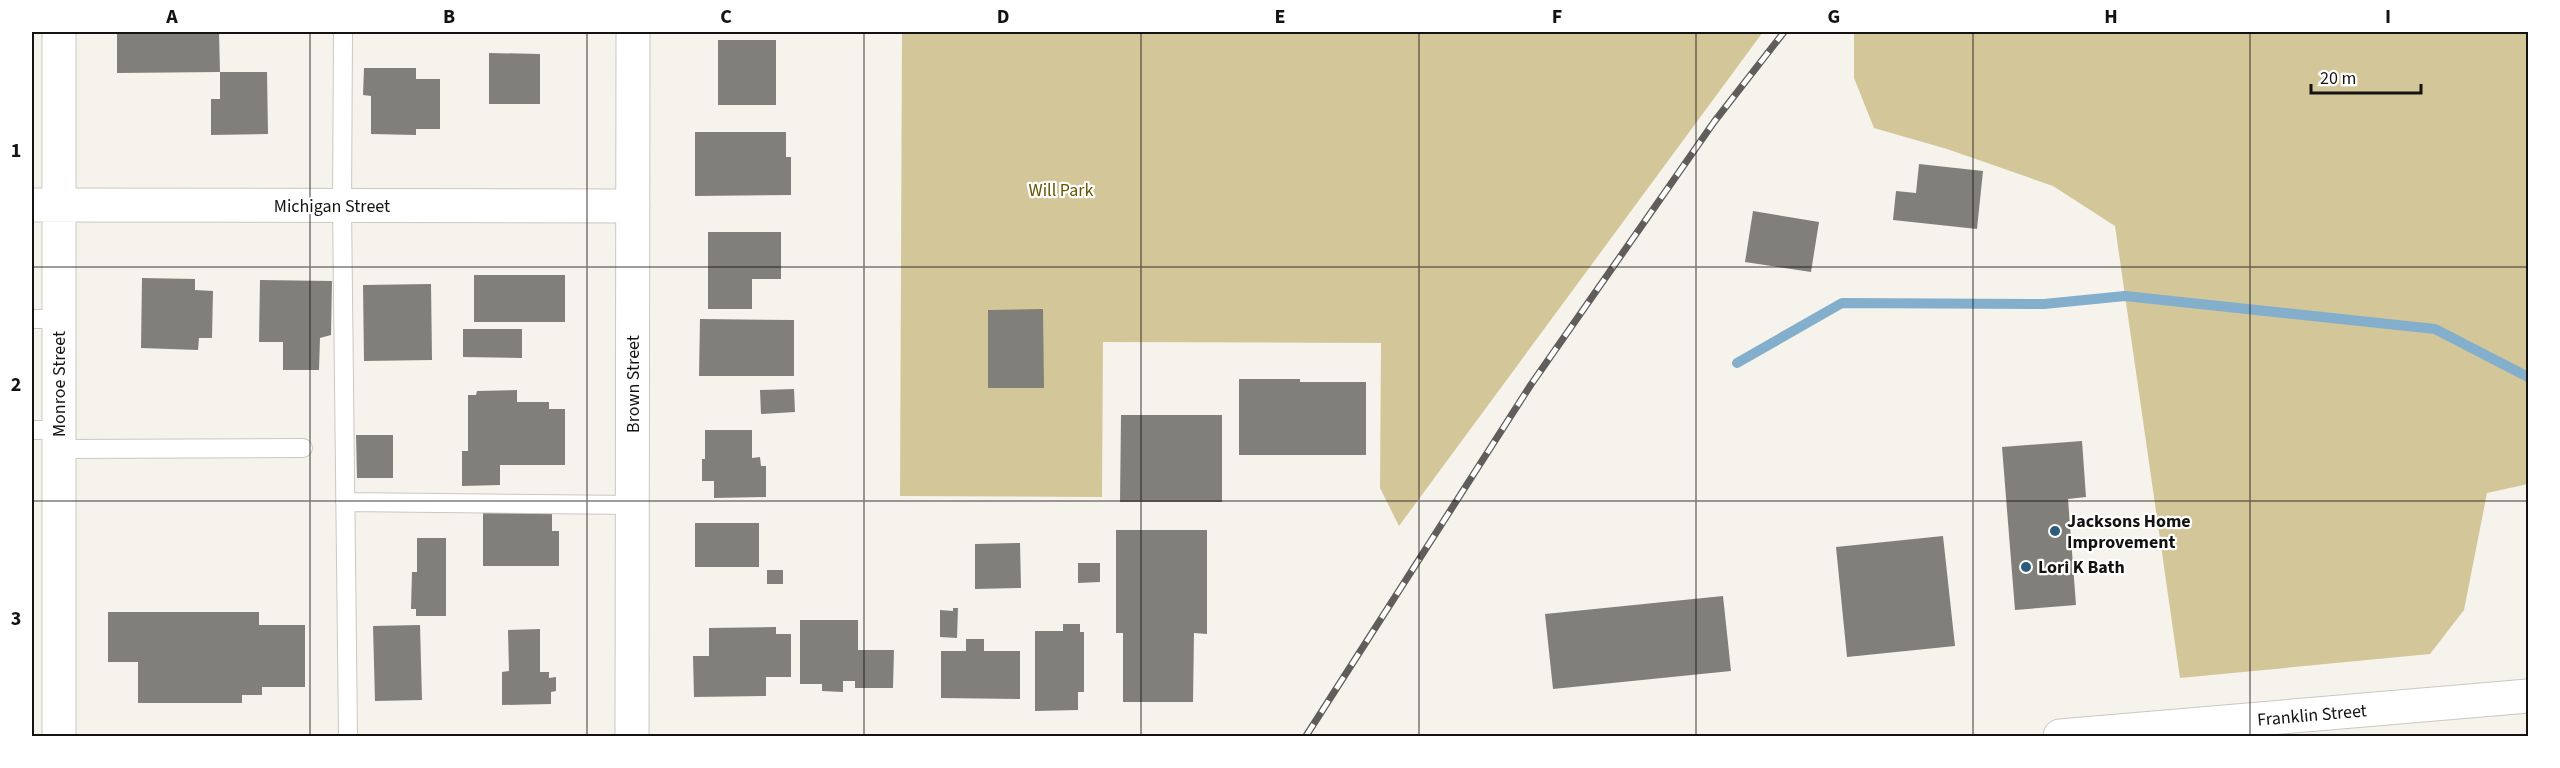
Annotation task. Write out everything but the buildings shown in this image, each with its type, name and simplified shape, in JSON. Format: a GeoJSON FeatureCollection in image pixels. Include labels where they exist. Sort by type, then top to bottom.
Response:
{"type":"FeatureCollection","features":[{"type":"Feature","properties":{"kind":"street","name":"Monroe Street"},"geometry":{"type":"LineString","coordinates":[[59,32],[45,205],[45,319],[59,736]]}},
{"type":"Feature","properties":{"kind":"street","name":"Brown Street"},"geometry":{"type":"LineString","coordinates":[[632,736],[633,32]]}},
{"type":"Feature","properties":{"kind":"street","name":"Michigan Street"},"geometry":{"type":"LineString","coordinates":[[45,205],[633,206]]}},
{"type":"Feature","properties":{"kind":"street","name":"Franklin Street"},"geometry":{"type":"LineString","coordinates":[[2060,736],[2529,696]]}},
{"type":"Feature","properties":{"kind":"lane"},"geometry":{"type":"LineString","coordinates":[[343,32],[342,206],[348,736]]}},
{"type":"Feature","properties":{"kind":"lane"},"geometry":{"type":"LineString","coordinates":[[50,436],[303,448]]}},
{"type":"Feature","properties":{"kind":"lane"},"geometry":{"type":"LineString","coordinates":[[345,502],[633,505]]}},
{"type":"Feature","properties":{"kind":"green space","name":"Will Park"},"geometry":{"type":"Polygon","coordinates":[[[902,32],[1763,32],[1399,526],[1380,488],[1381,343],[1103,342],[1102,497],[900,496],[902,32]]]}},
{"type":"Feature","properties":{"kind":"green space"},"geometry":{"type":"Polygon","coordinates":[[[1854,32],[2528,32],[2528,484],[2487,493],[2464,610],[2430,654],[2180,678],[2115,226],[2053,186],[1947,149],[1874,128],[1854,78],[1854,32]]]}},
{"type":"Feature","properties":{"kind":"waterway"},"geometry":{"type":"LineString","coordinates":[[1737,363],[1842,303],[2044,304],[2125,296],[2435,329],[2528,377]]}},
{"type":"Feature","properties":{"kind":"railway"},"geometry":{"type":"LineString","coordinates":[[1306,736],[1530,386],[1714,122],[1784,32]]}},
{"type":"Feature","properties":{"kind":"place","name":"Jacksons Home Improvement"},"geometry":{"type":"Point","coordinates":[2055,531]}},
{"type":"Feature","properties":{"kind":"place","name":"Lori K Bath"},"geometry":{"type":"Point","coordinates":[2026,567]}}]}
